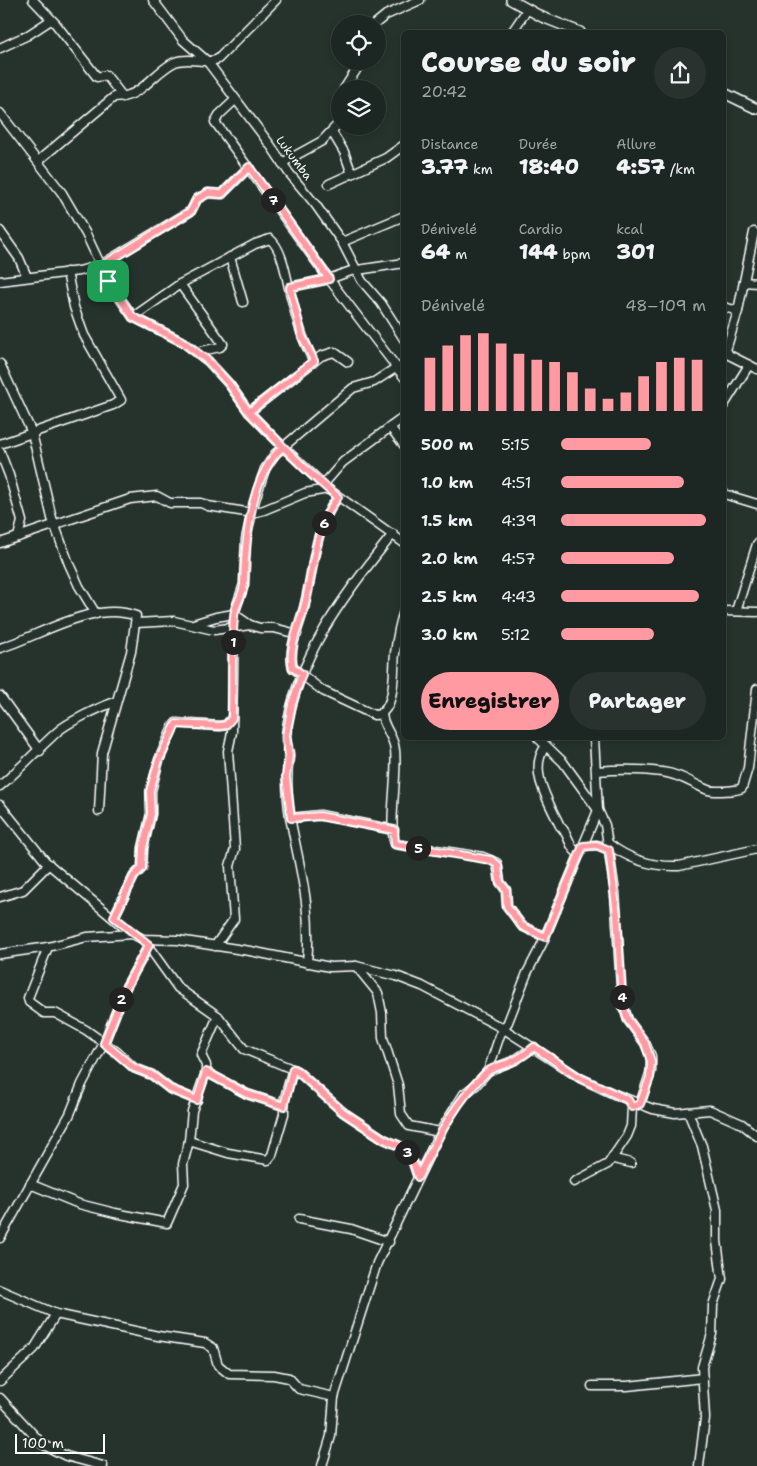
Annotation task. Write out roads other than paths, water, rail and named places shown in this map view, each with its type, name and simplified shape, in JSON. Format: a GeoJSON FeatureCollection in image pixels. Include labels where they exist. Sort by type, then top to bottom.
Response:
{"type":"FeatureCollection","features":[{"type":"Feature","properties":{"kind":"street"},"geometry":{"type":"LineString","coordinates":[[33,0],[97,77],[106,75],[123,97]]}},
{"type":"Feature","properties":{"kind":"street","name":"Lukumba"},"geometry":{"type":"LineString","coordinates":[[153,0],[183,40],[207,62],[315,204],[342,242],[362,281],[382,303],[401,334]]}},
{"type":"Feature","properties":{"kind":"street"},"geometry":{"type":"LineString","coordinates":[[38,161],[111,98],[123,97],[133,93],[176,62],[197,59],[207,62],[218,59],[227,52],[276,0]]}},
{"type":"Feature","properties":{"kind":"street"},"geometry":{"type":"LineString","coordinates":[[386,15],[420,0]]}},
{"type":"Feature","properties":{"kind":"street"},"geometry":{"type":"LineString","coordinates":[[511,0],[527,10],[575,30]]}},
{"type":"Feature","properties":{"kind":"street"},"geometry":{"type":"LineString","coordinates":[[513,30],[527,10]]}},
{"type":"Feature","properties":{"kind":"street"},"geometry":{"type":"LineString","coordinates":[[0,48],[28,35],[51,20]]}},
{"type":"Feature","properties":{"kind":"street"},"geometry":{"type":"LineString","coordinates":[[726,94],[757,109]]}},
{"type":"Feature","properties":{"kind":"street"},"geometry":{"type":"LineString","coordinates":[[235,100],[219,115],[215,122],[329,279],[401,372]]}},
{"type":"Feature","properties":{"kind":"street"},"geometry":{"type":"LineString","coordinates":[[0,113],[67,200],[116,294],[133,317],[175,338],[197,352],[218,370],[249,412],[326,487],[401,541]]}},
{"type":"Feature","properties":{"kind":"street"},"geometry":{"type":"LineString","coordinates":[[282,163],[331,133]]}},
{"type":"Feature","properties":{"kind":"street"},"geometry":{"type":"LineString","coordinates":[[334,135],[344,152],[352,174]]}},
{"type":"Feature","properties":{"kind":"street"},"geometry":{"type":"LineString","coordinates":[[329,184],[386,158],[401,148]]}},
{"type":"Feature","properties":{"kind":"street"},"geometry":{"type":"LineString","coordinates":[[0,280],[101,266],[191,211],[197,199],[208,193],[222,194],[249,167]]}},
{"type":"Feature","properties":{"kind":"street"},"geometry":{"type":"LineString","coordinates":[[342,242],[401,217]]}},
{"type":"Feature","properties":{"kind":"street"},"geometry":{"type":"LineString","coordinates":[[0,231],[14,250],[26,277]]}},
{"type":"Feature","properties":{"kind":"street"},"geometry":{"type":"LineString","coordinates":[[726,348],[738,311],[754,232]]}},
{"type":"Feature","properties":{"kind":"street"},"geometry":{"type":"LineString","coordinates":[[133,317],[180,284],[230,257],[270,239],[279,253],[290,287],[291,298],[302,336],[314,361]]}},
{"type":"Feature","properties":{"kind":"street"},"geometry":{"type":"LineString","coordinates":[[230,257],[244,302]]}},
{"type":"Feature","properties":{"kind":"street"},"geometry":{"type":"LineString","coordinates":[[290,287],[329,279],[356,270],[401,263]]}},
{"type":"Feature","properties":{"kind":"street"},"geometry":{"type":"LineString","coordinates":[[0,444],[113,405],[121,399],[84,336],[74,307],[67,272]]}},
{"type":"Feature","properties":{"kind":"street"},"geometry":{"type":"LineString","coordinates":[[744,282],[757,283]]}},
{"type":"Feature","properties":{"kind":"street"},"geometry":{"type":"LineString","coordinates":[[180,284],[223,344],[220,347],[197,352]]}},
{"type":"Feature","properties":{"kind":"street"},"geometry":{"type":"LineString","coordinates":[[726,308],[738,311]]}},
{"type":"Feature","properties":{"kind":"street"},"geometry":{"type":"LineString","coordinates":[[249,412],[321,356],[334,352],[348,362]]}},
{"type":"Feature","properties":{"kind":"street"},"geometry":{"type":"LineString","coordinates":[[726,352],[757,369]]}},
{"type":"Feature","properties":{"kind":"street"},"geometry":{"type":"LineString","coordinates":[[0,364],[32,433],[54,524],[78,586],[96,614]]}},
{"type":"Feature","properties":{"kind":"street"},"geometry":{"type":"LineString","coordinates":[[726,402],[749,365]]}},
{"type":"Feature","properties":{"kind":"street"},"geometry":{"type":"LineString","coordinates":[[215,946],[234,919],[230,871],[235,849],[228,751],[232,732],[234,614],[244,584],[246,539],[252,512],[268,461],[353,388],[374,382],[397,367]]}},
{"type":"Feature","properties":{"kind":"street"},"geometry":{"type":"LineString","coordinates":[[0,543],[130,499],[152,496],[160,496],[170,502],[201,502],[208,506],[252,512],[264,510],[305,493],[326,487],[343,462],[401,419]]}},
{"type":"Feature","properties":{"kind":"street"},"geometry":{"type":"LineString","coordinates":[[390,426],[401,441]]}},
{"type":"Feature","properties":{"kind":"street"},"geometry":{"type":"LineString","coordinates":[[0,452],[18,503],[22,521],[18,537]]}},
{"type":"Feature","properties":{"kind":"street"},"geometry":{"type":"LineString","coordinates":[[726,495],[757,504]]}},
{"type":"Feature","properties":{"kind":"street"},"geometry":{"type":"LineString","coordinates":[[338,497],[330,507],[314,551],[306,603],[297,634],[292,662],[293,668],[323,691],[374,715],[382,714],[386,710],[393,688],[398,626],[401,618]]}},
{"type":"Feature","properties":{"kind":"street"},"geometry":{"type":"LineString","coordinates":[[308,963],[310,936],[308,909],[291,818],[286,777],[289,756],[286,735],[292,704],[302,674],[334,611],[393,534]]}},
{"type":"Feature","properties":{"kind":"street"},"geometry":{"type":"LineString","coordinates":[[736,611],[757,544]]}},
{"type":"Feature","properties":{"kind":"street"},"geometry":{"type":"LineString","coordinates":[[726,610],[757,612]]}},
{"type":"Feature","properties":{"kind":"street"},"geometry":{"type":"LineString","coordinates":[[0,648],[64,622],[96,614],[134,615],[137,617],[130,652],[102,753],[99,812]]}},
{"type":"Feature","properties":{"kind":"street"},"geometry":{"type":"LineString","coordinates":[[193,624],[216,616],[234,614],[250,625],[260,628],[274,628],[297,634]]}},
{"type":"Feature","properties":{"kind":"street"},"geometry":{"type":"LineString","coordinates":[[136,623],[169,621],[193,624],[214,630],[250,625]]}},
{"type":"Feature","properties":{"kind":"street"},"geometry":{"type":"LineString","coordinates":[[597,772],[637,769],[664,772],[696,783],[710,791],[738,791],[742,788],[748,768],[757,689]]}},
{"type":"Feature","properties":{"kind":"street"},"geometry":{"type":"LineString","coordinates":[[0,696],[40,751]]}},
{"type":"Feature","properties":{"kind":"street"},"geometry":{"type":"LineString","coordinates":[[0,786],[40,751],[58,731],[115,702]]}},
{"type":"Feature","properties":{"kind":"street"},"geometry":{"type":"LineString","coordinates":[[382,714],[383,723],[394,741],[397,764],[395,844],[475,856],[497,863],[500,882],[506,890],[507,906],[522,926],[545,937]]}},
{"type":"Feature","properties":{"kind":"street"},"geometry":{"type":"LineString","coordinates":[[114,917],[134,876],[142,868],[143,848],[151,814],[150,791],[159,760],[173,727],[176,724],[220,726],[226,725],[232,718]]}},
{"type":"Feature","properties":{"kind":"street"},"geometry":{"type":"LineString","coordinates":[[540,740],[562,762],[598,810],[605,825],[617,915],[622,1002],[628,1020],[645,1043],[651,1061],[650,1077],[633,1104],[631,1126],[627,1136],[612,1158],[574,1182]]}},
{"type":"Feature","properties":{"kind":"street"},"geometry":{"type":"LineString","coordinates":[[322,1466],[331,1436],[334,1398],[367,1289],[377,1264],[440,1132],[464,1094],[476,1085],[488,1071],[524,978],[545,937],[598,810],[594,740]]}},
{"type":"Feature","properties":{"kind":"street"},"geometry":{"type":"LineString","coordinates":[[546,746],[538,760],[539,777],[560,826],[566,832],[572,848],[581,850],[597,845],[609,847],[634,860],[666,866],[679,866],[757,848]]}},
{"type":"Feature","properties":{"kind":"street"},"geometry":{"type":"LineString","coordinates":[[0,805],[49,864],[132,934],[146,942],[178,988],[218,1016],[244,1049],[293,1069],[343,1112],[384,1139],[402,1147],[413,1162],[418,1177]]}},
{"type":"Feature","properties":{"kind":"street"},"geometry":{"type":"LineString","coordinates":[[291,818],[320,816],[394,830]]}},
{"type":"Feature","properties":{"kind":"street"},"geometry":{"type":"LineString","coordinates":[[0,897],[23,890],[49,864]]}},
{"type":"Feature","properties":{"kind":"street"},"geometry":{"type":"LineString","coordinates":[[0,954],[87,937],[132,934]]}},
{"type":"Feature","properties":{"kind":"street"},"geometry":{"type":"LineString","coordinates":[[146,942],[178,940],[330,967],[356,966],[422,986],[504,1029],[580,1078],[633,1104],[652,1109],[717,1112],[742,1124],[757,1136]]}},
{"type":"Feature","properties":{"kind":"street"},"geometry":{"type":"LineString","coordinates":[[0,1238],[49,1153],[104,1043],[146,942]]}},
{"type":"Feature","properties":{"kind":"street"},"geometry":{"type":"LineString","coordinates":[[48,946],[28,1001],[41,1011],[55,1013],[104,1043],[134,1068],[152,1075],[170,1089],[197,1100]]}},
{"type":"Feature","properties":{"kind":"street"},"geometry":{"type":"LineString","coordinates":[[356,966],[378,993],[382,1013],[383,1038],[398,1085],[401,1114],[405,1122],[413,1128],[440,1132]]}},
{"type":"Feature","properties":{"kind":"street"},"geometry":{"type":"LineString","coordinates":[[30,1184],[79,1204],[165,1224],[178,1202],[184,1184],[182,1164],[189,1141],[192,1111],[206,1072],[206,1065],[201,1055],[218,1016]]}},
{"type":"Feature","properties":{"kind":"street"},"geometry":{"type":"LineString","coordinates":[[488,1071],[514,1060],[534,1047]]}},
{"type":"Feature","properties":{"kind":"street"},"geometry":{"type":"LineString","coordinates":[[189,1141],[228,1152],[268,1160],[272,1155],[284,1114],[284,1106],[293,1069]]}},
{"type":"Feature","properties":{"kind":"street"},"geometry":{"type":"LineString","coordinates":[[206,1072],[247,1094],[284,1106]]}},
{"type":"Feature","properties":{"kind":"street"},"geometry":{"type":"LineString","coordinates":[[688,1112],[702,1146],[717,1210],[717,1241],[722,1279],[713,1305],[712,1334],[703,1359],[705,1418],[699,1466]]}},
{"type":"Feature","properties":{"kind":"street"},"geometry":{"type":"LineString","coordinates":[[612,1158],[631,1163]]}},
{"type":"Feature","properties":{"kind":"street"},"geometry":{"type":"LineString","coordinates":[[299,1219],[351,1229],[389,1242]]}},
{"type":"Feature","properties":{"kind":"street"},"geometry":{"type":"LineString","coordinates":[[0,1290],[56,1314],[158,1336],[206,1343],[213,1348],[218,1365],[229,1374],[274,1375],[289,1378],[299,1389],[334,1398]]}},
{"type":"Feature","properties":{"kind":"street"},"geometry":{"type":"LineString","coordinates":[[0,1381],[34,1349],[56,1314]]}},
{"type":"Feature","properties":{"kind":"street"},"geometry":{"type":"LineString","coordinates":[[592,1386],[627,1386],[703,1378]]}},
{"type":"Feature","properties":{"kind":"street"},"geometry":{"type":"LineString","coordinates":[[0,1398],[42,1444],[66,1456],[102,1466]]}}]}
